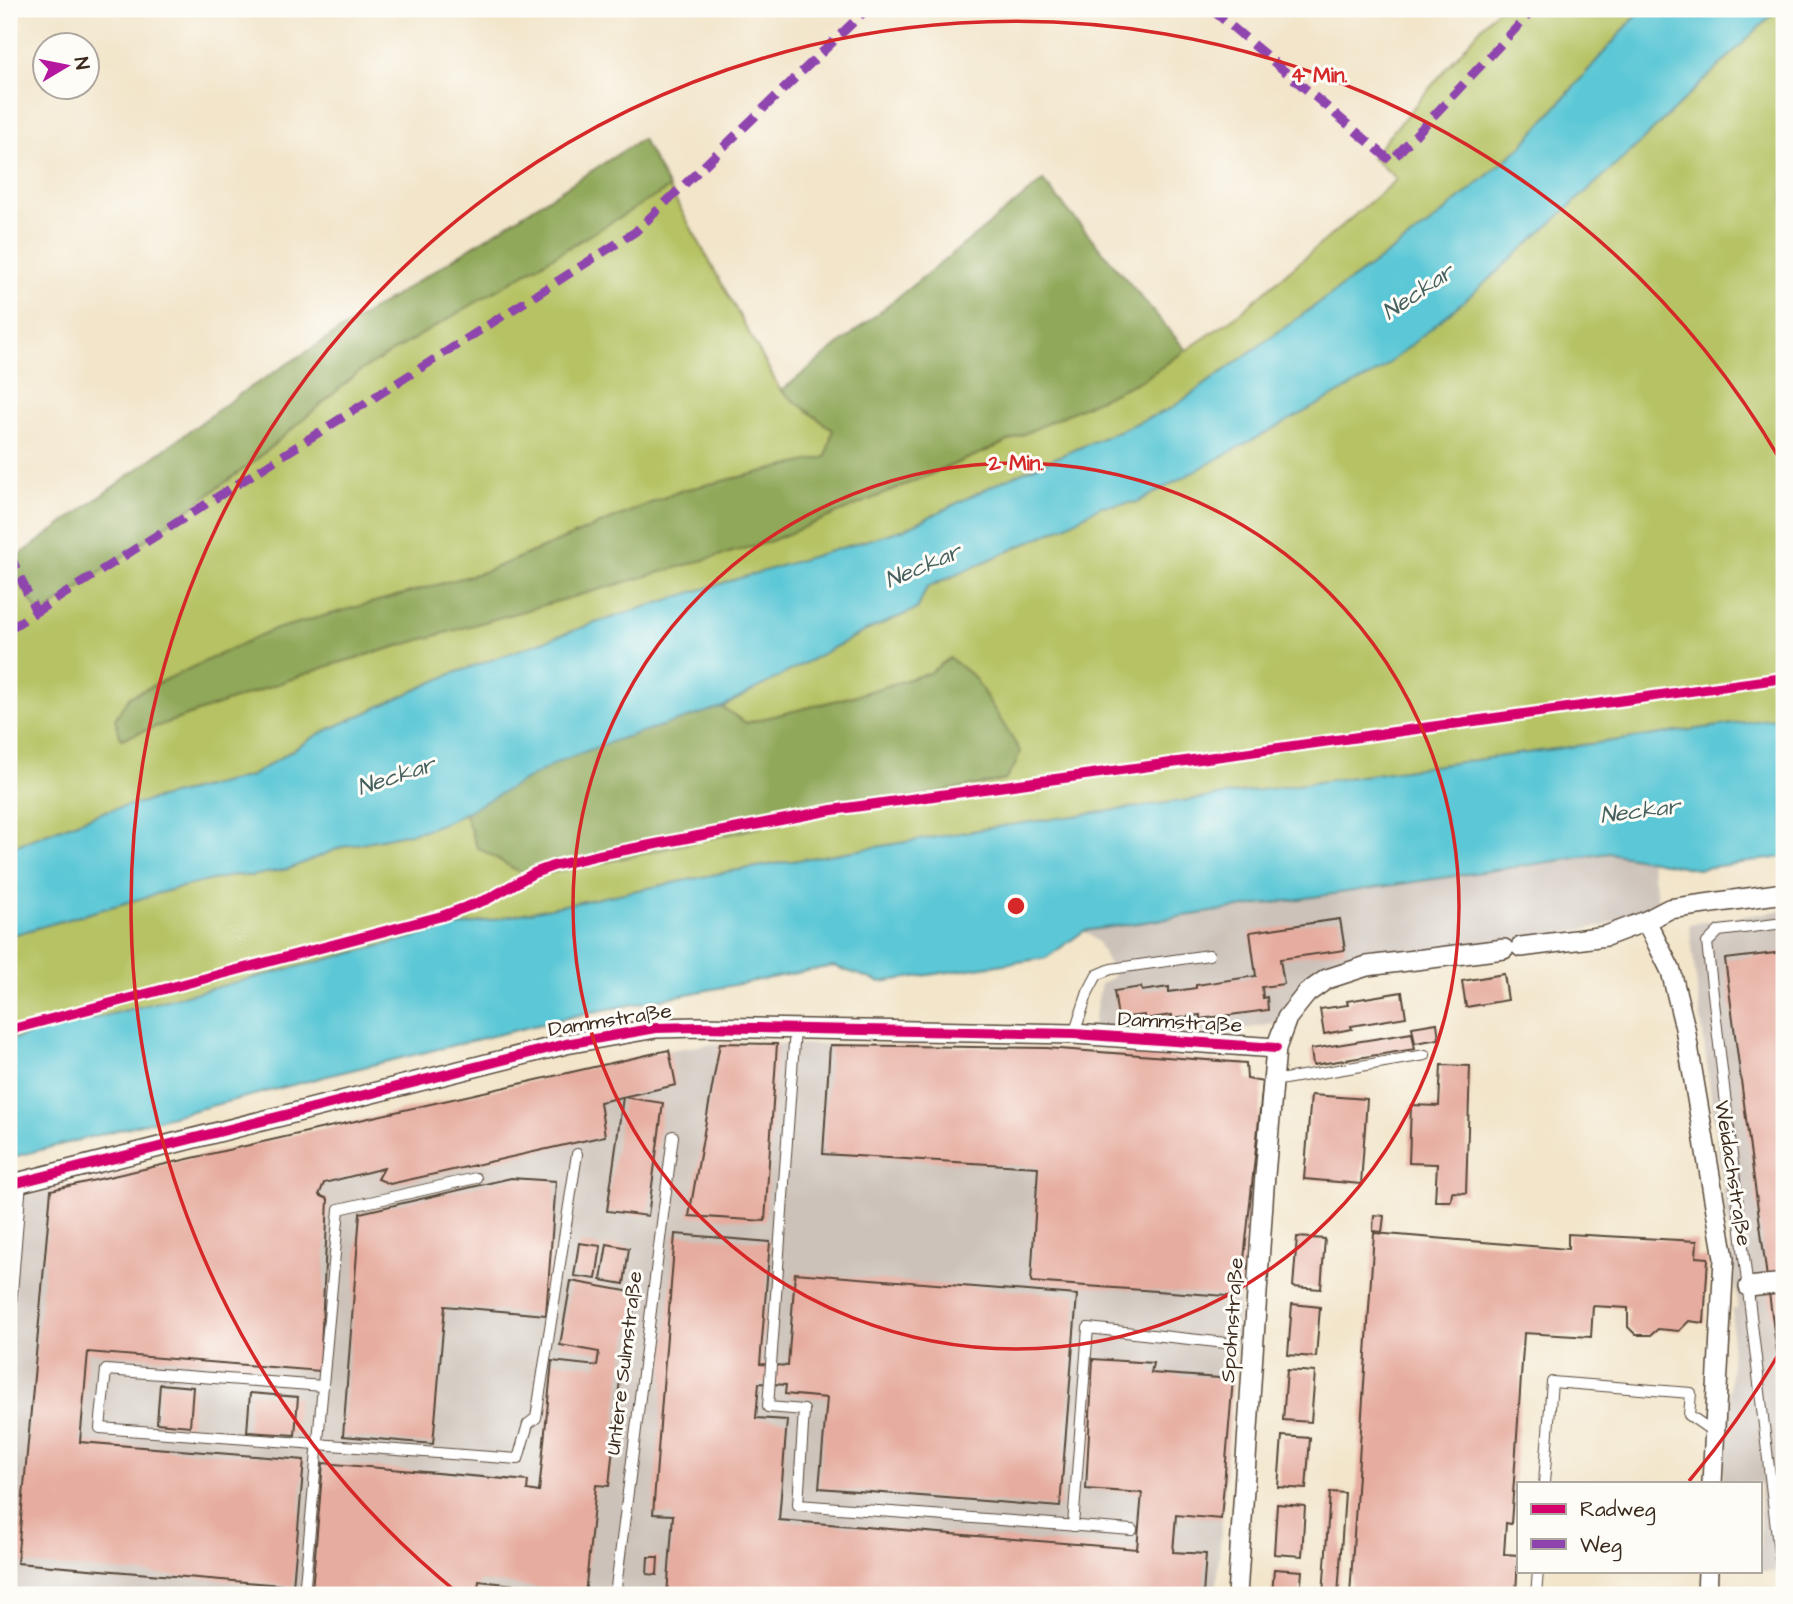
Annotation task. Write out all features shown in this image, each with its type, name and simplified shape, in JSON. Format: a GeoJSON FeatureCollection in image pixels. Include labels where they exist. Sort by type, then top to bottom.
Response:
{"type":"FeatureCollection","features":[{"type":"Feature","properties":{"kind":"street"},"geometry":{"type":"LineString","coordinates":[[1276,1048],[1287,1018],[1307,993],[1327,979],[1367,966],[1606,936],[1669,909],[1784,893]]}},
{"type":"Feature","properties":{"kind":"street","name":"Weidachstraße"},"geometry":{"type":"LineString","coordinates":[[1646,921],[1671,971],[1685,1028],[1721,1231],[1724,1258],[1712,1482]]}},
{"type":"Feature","properties":{"kind":"street","name":"Dammstraße"},"geometry":{"type":"LineString","coordinates":[[15,1183],[566,1044],[656,1028],[1074,1034],[1276,1048]]}},
{"type":"Feature","properties":{"kind":"street","name":"Spohnstraße"},"geometry":{"type":"LineString","coordinates":[[1237,1595],[1263,1198],[1276,1048]]}},
{"type":"Feature","properties":{"kind":"street"},"geometry":{"type":"LineString","coordinates":[[1749,1287],[1784,1283]]}},
{"type":"Feature","properties":{"kind":"street"},"geometry":{"type":"LineString","coordinates":[[1707,1572],[1707,1595]]}},
{"type":"Feature","properties":{"kind":"lane"},"geometry":{"type":"LineString","coordinates":[[1784,923],[1719,931],[1707,943],[1784,1595]]}},
{"type":"Feature","properties":{"kind":"lane"},"geometry":{"type":"LineString","coordinates":[[1074,1034],[1088,992],[1097,975],[1111,969],[1209,955]]}},
{"type":"Feature","properties":{"kind":"lane"},"geometry":{"type":"LineString","coordinates":[[795,1029],[768,1407],[804,1410],[798,1505],[1132,1530]]}},
{"type":"Feature","properties":{"kind":"lane"},"geometry":{"type":"LineString","coordinates":[[1273,1081],[1425,1055]]}},
{"type":"Feature","properties":{"kind":"lane","name":"Untere Sulmstraße"},"geometry":{"type":"LineString","coordinates":[[615,1595],[673,1136]]}},
{"type":"Feature","properties":{"kind":"lane"},"geometry":{"type":"LineString","coordinates":[[323,1386],[106,1370],[100,1428],[518,1460],[528,1424],[536,1418],[577,1154]]}},
{"type":"Feature","properties":{"kind":"lane"},"geometry":{"type":"LineString","coordinates":[[304,1595],[339,1209],[476,1178]]}},
{"type":"Feature","properties":{"kind":"lane"},"geometry":{"type":"LineString","coordinates":[[9,1329],[15,1183]]}},
{"type":"Feature","properties":{"kind":"lane"},"geometry":{"type":"LineString","coordinates":[[1073,1526],[1088,1328],[1226,1343]]}},
{"type":"Feature","properties":{"kind":"lane"},"geometry":{"type":"LineString","coordinates":[[1545,1482],[1552,1382],[1691,1392],[1689,1415],[1715,1433]]}},
{"type":"Feature","properties":{"kind":"lane"},"geometry":{"type":"LineString","coordinates":[[1536,1595],[1538,1572]]}},
{"type":"Feature","properties":{"kind":"shaded area"},"geometry":{"type":"Polygon","coordinates":[[[1609,853],[1650,861],[1658,901],[1604,926],[1319,973],[1297,987],[1274,1024],[1207,1035],[1092,1030],[1101,984],[1114,976],[1098,942],[1084,931],[1609,853]]]}},
{"type":"Feature","properties":{"kind":"shaded area"},"geometry":{"type":"Polygon","coordinates":[[[1784,910],[1784,1572],[1762,1571],[1762,1482],[1722,1482],[1733,1309],[1738,1309],[1689,924],[1784,910]]]}},
{"type":"Feature","properties":{"kind":"shaded area"},"geometry":{"type":"Polygon","coordinates":[[[720,1043],[1046,1048],[1246,1063],[1247,1079],[1263,1082],[1240,1297],[1216,1595],[9,1595],[9,1197],[51,1190],[669,1050],[720,1043]]]}},
{"type":"Feature","properties":{"kind":"green space"},"geometry":{"type":"Polygon","coordinates":[[[1497,9],[1642,9],[1521,147],[1431,223],[1172,408],[1004,480],[905,529],[595,623],[449,675],[319,734],[251,776],[106,811],[9,848],[9,592],[21,584],[40,615],[252,463],[360,371],[669,188],[781,391],[833,430],[826,457],[680,491],[487,571],[121,739],[331,665],[771,541],[993,448],[1144,379],[1235,317],[1397,179],[1371,157],[1497,9]]]}},
{"type":"Feature","properties":{"kind":"green space"},"geometry":{"type":"Polygon","coordinates":[[[1778,9],[1784,9],[1784,717],[996,827],[727,872],[447,929],[9,1040],[9,936],[177,888],[234,875],[251,876],[288,869],[342,847],[424,830],[464,812],[477,847],[528,877],[832,811],[1005,780],[950,658],[929,673],[854,696],[746,723],[722,707],[863,632],[917,609],[927,588],[1065,526],[1101,506],[1138,502],[1628,154],[1778,9]]]}},
{"type":"Feature","properties":{"kind":"green space"},"geometry":{"type":"Polygon","coordinates":[[[642,139],[669,188],[360,371],[252,463],[40,616],[9,563],[240,394],[642,139]]]}},
{"type":"Feature","properties":{"kind":"green space"},"geometry":{"type":"Polygon","coordinates":[[[1043,181],[1186,350],[1144,379],[993,448],[771,541],[331,665],[121,739],[115,719],[129,697],[269,631],[487,571],[680,491],[826,457],[833,430],[781,391],[1043,181]]]}},
{"type":"Feature","properties":{"kind":"green space"},"geometry":{"type":"Polygon","coordinates":[[[950,658],[974,677],[1020,751],[1005,780],[832,811],[528,877],[477,847],[464,812],[560,761],[616,740],[722,707],[746,723],[854,696],[929,673],[950,658]]]}},
{"type":"Feature","properties":{"kind":"water","name":"Neckar"},"geometry":{"type":"Polygon","coordinates":[[[1642,9],[1778,9],[1628,154],[1478,289],[1380,371],[1138,502],[1101,506],[1065,526],[927,587],[917,609],[863,632],[722,707],[616,740],[560,761],[451,820],[424,830],[342,847],[288,869],[251,876],[234,875],[177,888],[9,936],[9,848],[106,811],[251,776],[319,734],[449,675],[595,623],[905,529],[1004,480],[1172,408],[1431,223],[1521,147],[1642,9]]]}},
{"type":"Feature","properties":{"kind":"water","name":"Neckar"},"geometry":{"type":"Polygon","coordinates":[[[1784,717],[1784,857],[1697,869],[1609,853],[1084,931],[1046,958],[880,982],[833,966],[583,1014],[335,1074],[9,1158],[9,1040],[447,929],[727,872],[996,827],[1784,717]]]}},
{"type":"Feature","properties":{"kind":"building"},"geometry":{"type":"Polygon","coordinates":[[[1340,919],[1345,950],[1280,959],[1284,984],[1262,987],[1263,998],[1267,997],[1268,1010],[1200,1019],[1200,1015],[1172,1019],[1172,1015],[1145,1019],[1144,1015],[1118,1018],[1114,991],[1169,987],[1169,992],[1256,976],[1250,932],[1340,919]]]}},
{"type":"Feature","properties":{"kind":"building"},"geometry":{"type":"Polygon","coordinates":[[[1784,952],[1784,1399],[1783,1399],[1725,959],[1784,952]]]}},
{"type":"Feature","properties":{"kind":"building"},"geometry":{"type":"Polygon","coordinates":[[[1504,974],[1508,1000],[1466,1007],[1462,981],[1504,974]]]}},
{"type":"Feature","properties":{"kind":"building"},"geometry":{"type":"Polygon","coordinates":[[[1402,992],[1406,1017],[1351,1026],[1352,1029],[1324,1034],[1320,1009],[1348,1005],[1347,1001],[1402,992]]]}},
{"type":"Feature","properties":{"kind":"building"},"geometry":{"type":"Polygon","coordinates":[[[1437,1023],[1439,1039],[1415,1043],[1412,1027],[1437,1023]]]}},
{"type":"Feature","properties":{"kind":"building"},"geometry":{"type":"Polygon","coordinates":[[[1412,1033],[1415,1049],[1313,1065],[1311,1049],[1412,1033]]]}},
{"type":"Feature","properties":{"kind":"building"},"geometry":{"type":"Polygon","coordinates":[[[720,1043],[777,1044],[765,1221],[689,1216],[720,1043]]]}},
{"type":"Feature","properties":{"kind":"building"},"geometry":{"type":"Polygon","coordinates":[[[830,1045],[1046,1048],[1246,1063],[1247,1079],[1263,1082],[1240,1297],[1031,1282],[1038,1167],[823,1154],[830,1045]]]}},
{"type":"Feature","properties":{"kind":"building"},"geometry":{"type":"Polygon","coordinates":[[[669,1050],[676,1085],[600,1102],[605,1136],[390,1184],[378,1179],[384,1168],[324,1183],[319,1195],[328,1199],[320,1371],[88,1352],[80,1442],[304,1460],[293,1586],[17,1563],[51,1190],[669,1050]]]}},
{"type":"Feature","properties":{"kind":"building"},"geometry":{"type":"Polygon","coordinates":[[[1441,1065],[1470,1066],[1466,1193],[1452,1192],[1451,1201],[1435,1201],[1437,1164],[1409,1163],[1411,1105],[1439,1106],[1441,1065]]]}},
{"type":"Feature","properties":{"kind":"building"},"geometry":{"type":"Polygon","coordinates":[[[1311,1095],[1367,1099],[1361,1184],[1304,1179],[1311,1095]]]}},
{"type":"Feature","properties":{"kind":"building"},"geometry":{"type":"Polygon","coordinates":[[[623,1097],[663,1103],[648,1216],[607,1211],[623,1097]]]}},
{"type":"Feature","properties":{"kind":"building"},"geometry":{"type":"Polygon","coordinates":[[[511,1178],[556,1181],[546,1315],[445,1306],[433,1444],[343,1436],[360,1213],[511,1178]]]}},
{"type":"Feature","properties":{"kind":"building"},"geometry":{"type":"Polygon","coordinates":[[[1374,1215],[1384,1216],[1382,1232],[1373,1231],[1374,1215]]]}},
{"type":"Feature","properties":{"kind":"building"},"geometry":{"type":"Polygon","coordinates":[[[1374,1233],[1568,1249],[1568,1234],[1697,1241],[1696,1257],[1708,1258],[1704,1323],[1689,1321],[1679,1331],[1658,1329],[1651,1335],[1636,1335],[1628,1327],[1628,1308],[1593,1306],[1591,1337],[1524,1333],[1511,1524],[1506,1523],[1504,1554],[1517,1555],[1516,1595],[1350,1595],[1374,1233]]]}},
{"type":"Feature","properties":{"kind":"building"},"geometry":{"type":"Polygon","coordinates":[[[675,1234],[770,1242],[760,1364],[788,1366],[795,1273],[1077,1295],[1060,1507],[819,1488],[827,1398],[785,1394],[786,1385],[759,1383],[756,1418],[787,1420],[779,1520],[1137,1549],[1142,1493],[1086,1489],[1093,1359],[1153,1363],[1151,1373],[1233,1379],[1221,1519],[1176,1515],[1173,1552],[1206,1554],[1203,1595],[667,1595],[673,1515],[653,1514],[675,1234]]]}},
{"type":"Feature","properties":{"kind":"building"},"geometry":{"type":"Polygon","coordinates":[[[1297,1237],[1325,1239],[1321,1289],[1293,1287],[1297,1237]]]}},
{"type":"Feature","properties":{"kind":"building"},"geometry":{"type":"Polygon","coordinates":[[[579,1243],[601,1246],[596,1279],[574,1276],[579,1243]]]}},
{"type":"Feature","properties":{"kind":"building"},"geometry":{"type":"Polygon","coordinates":[[[607,1244],[629,1248],[624,1284],[601,1280],[607,1244]]]}},
{"type":"Feature","properties":{"kind":"building"},"geometry":{"type":"Polygon","coordinates":[[[571,1281],[637,1293],[621,1369],[609,1486],[596,1485],[585,1595],[542,1595],[543,1588],[479,1581],[477,1595],[442,1595],[373,1588],[373,1595],[312,1590],[323,1463],[528,1481],[527,1490],[539,1492],[552,1361],[597,1366],[599,1352],[560,1345],[571,1281]]]}},
{"type":"Feature","properties":{"kind":"building"},"geometry":{"type":"Polygon","coordinates":[[[1292,1304],[1320,1307],[1316,1357],[1288,1355],[1292,1304]]]}},
{"type":"Feature","properties":{"kind":"building"},"geometry":{"type":"Polygon","coordinates":[[[1287,1370],[1315,1372],[1311,1422],[1283,1420],[1287,1370]]]}},
{"type":"Feature","properties":{"kind":"building"},"geometry":{"type":"Polygon","coordinates":[[[160,1384],[193,1387],[190,1426],[157,1423],[160,1384]]]}},
{"type":"Feature","properties":{"kind":"building"},"geometry":{"type":"Polygon","coordinates":[[[250,1393],[298,1397],[295,1435],[247,1432],[250,1393]]]}},
{"type":"Feature","properties":{"kind":"building"},"geometry":{"type":"Polygon","coordinates":[[[1282,1436],[1310,1438],[1306,1489],[1278,1487],[1282,1436]]]}},
{"type":"Feature","properties":{"kind":"building"},"geometry":{"type":"Polygon","coordinates":[[[1330,1492],[1345,1493],[1338,1595],[1323,1595],[1330,1492]]]}},
{"type":"Feature","properties":{"kind":"building"},"geometry":{"type":"Polygon","coordinates":[[[1277,1504],[1305,1506],[1302,1556],[1274,1554],[1277,1504]]]}},
{"type":"Feature","properties":{"kind":"building"},"geometry":{"type":"Polygon","coordinates":[[[648,1557],[658,1557],[657,1575],[647,1574],[648,1557]]]}},
{"type":"Feature","properties":{"kind":"building"},"geometry":{"type":"Polygon","coordinates":[[[1274,1569],[1302,1571],[1300,1595],[1272,1595],[1274,1569]]]}},
{"type":"Feature","properties":{"kind":"marked path"},"geometry":{"type":"LineString","coordinates":[[9,629],[635,232],[867,9]]}},
{"type":"Feature","properties":{"kind":"marked path"},"geometry":{"type":"LineString","coordinates":[[1211,9],[1391,161],[1534,9]]}},
{"type":"Feature","properties":{"kind":"marked path"},"geometry":{"type":"LineString","coordinates":[[9,553],[36,612]]}},
{"type":"Feature","properties":{"kind":"cycle path"},"geometry":{"type":"LineString","coordinates":[[9,1030],[442,916],[488,899],[534,873],[599,855],[832,810],[1784,678]]}},
{"type":"Feature","properties":{"kind":"cycle path"},"geometry":{"type":"LineString","coordinates":[[9,1185],[566,1044],[656,1028],[1074,1034],[1276,1048]]}}]}
